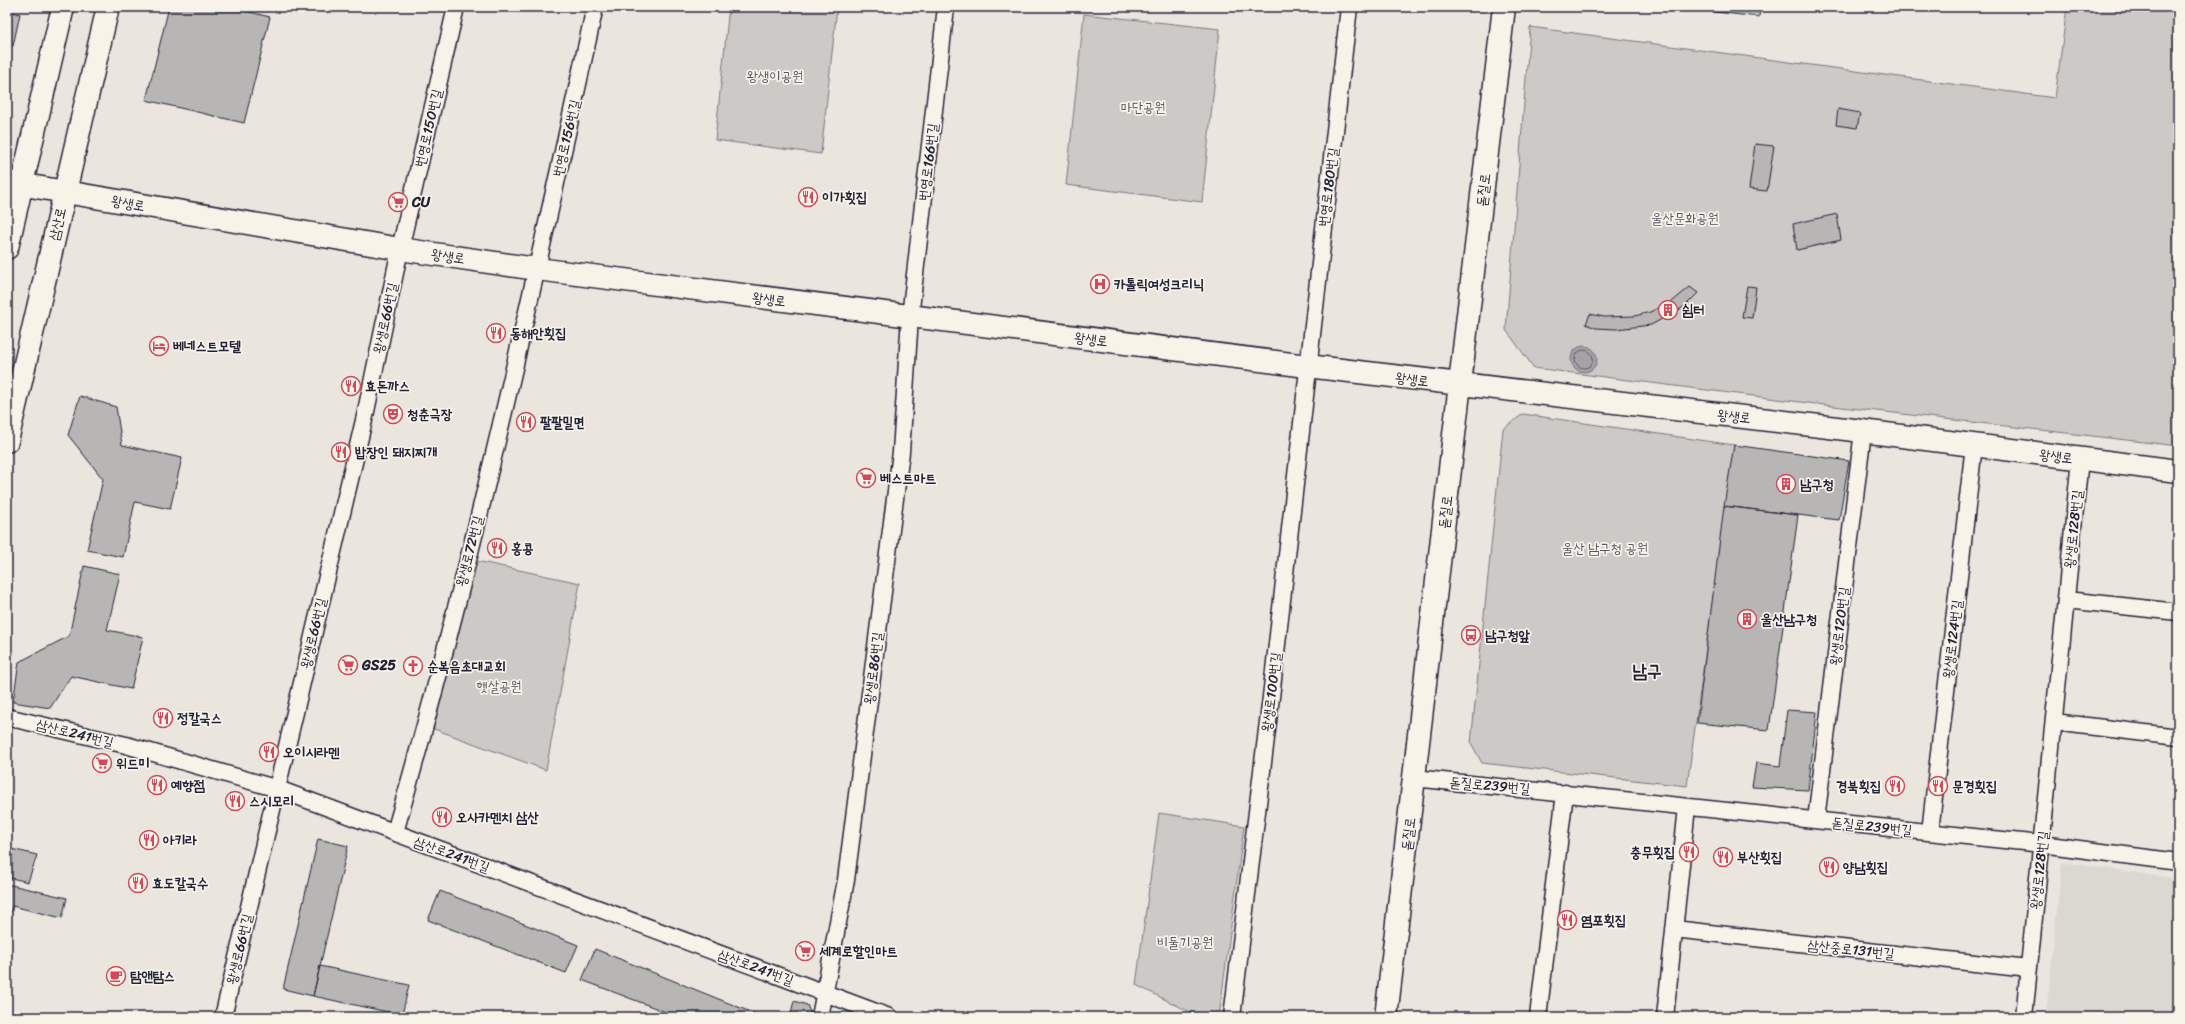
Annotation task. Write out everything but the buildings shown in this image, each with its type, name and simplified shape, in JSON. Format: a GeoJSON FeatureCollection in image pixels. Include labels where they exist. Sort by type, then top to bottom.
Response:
{"type":"FeatureCollection","features":[{"type":"Feature","properties":{"kind":"main road"},"geometry":{"type":"LineString","coordinates":[[7,248],[14,183],[63,7]]}},
{"type":"Feature","properties":{"kind":"main road","name":"삼산로"},"geometry":{"type":"LineString","coordinates":[[7,441],[108,7]]}},
{"type":"Feature","properties":{"kind":"main road","name":"돋질로"},"geometry":{"type":"LineString","coordinates":[[1386,1017],[1504,7]]}},
{"type":"Feature","properties":{"kind":"main road","name":"왕생로"},"geometry":{"type":"LineString","coordinates":[[14,183],[400,249],[537,269],[1460,385],[1863,431],[2178,470]]}},
{"type":"Feature","properties":{"kind":"street","name":"번영로150번길"},"geometry":{"type":"LineString","coordinates":[[400,249],[456,7]]}},
{"type":"Feature","properties":{"kind":"street","name":"번영로156번길"},"geometry":{"type":"LineString","coordinates":[[537,269],[595,7]]}},
{"type":"Feature","properties":{"kind":"street","name":"번영로166번길"},"geometry":{"type":"LineString","coordinates":[[910,317],[946,7]]}},
{"type":"Feature","properties":{"kind":"street","name":"번영로180번길"},"geometry":{"type":"LineString","coordinates":[[1307,366],[1349,7]]}},
{"type":"Feature","properties":{"kind":"street","name":"왕생로66번길"},"geometry":{"type":"LineString","coordinates":[[223,1017],[365,416],[400,249]]}},
{"type":"Feature","properties":{"kind":"street","name":"왕생로72번길"},"geometry":{"type":"LineString","coordinates":[[395,832],[426,726],[507,404],[537,269]]}},
{"type":"Feature","properties":{"kind":"street","name":"왕생로86번길"},"geometry":{"type":"LineString","coordinates":[[820,1017],[846,880],[901,452],[910,317]]}},
{"type":"Feature","properties":{"kind":"street","name":"왕생로100번길"},"geometry":{"type":"LineString","coordinates":[[1232,1017],[1271,697],[1307,366]]}},
{"type":"Feature","properties":{"kind":"street","name":"왕생로120번길"},"geometry":{"type":"LineString","coordinates":[[1816,820],[1863,431]]}},
{"type":"Feature","properties":{"kind":"street","name":"왕생로124번길"},"geometry":{"type":"LineString","coordinates":[[1930,832],[1974,445]]}},
{"type":"Feature","properties":{"kind":"street","name":"왕생로128번길"},"geometry":{"type":"LineString","coordinates":[[2024,1017],[2080,459]]}},
{"type":"Feature","properties":{"kind":"street"},"geometry":{"type":"LineString","coordinates":[[2066,600],[2178,612]]}},
{"type":"Feature","properties":{"kind":"street","name":"삼산로241번길"},"geometry":{"type":"LineString","coordinates":[[7,717],[126,745],[277,788],[889,1017]]}},
{"type":"Feature","properties":{"kind":"street"},"geometry":{"type":"LineString","coordinates":[[2054,722],[2178,737]]}},
{"type":"Feature","properties":{"kind":"street","name":"돋질로239번길"},"geometry":{"type":"LineString","coordinates":[[1414,778],[2041,844],[2178,862]]}},
{"type":"Feature","properties":{"kind":"street"},"geometry":{"type":"LineString","coordinates":[[1538,1017],[1565,793]]}},
{"type":"Feature","properties":{"kind":"street"},"geometry":{"type":"LineString","coordinates":[[1665,1017],[1687,807]]}},
{"type":"Feature","properties":{"kind":"street","name":"삼산중로131번길"},"geometry":{"type":"LineString","coordinates":[[1674,929],[2028,969]]}},
{"type":"Feature","properties":{"kind":"shaded area"},"geometry":{"type":"Polygon","coordinates":[[[2062,862],[2178,879],[2178,1017],[2046,1017],[2062,862]]]}},
{"type":"Feature","properties":{"kind":"green space","name":"왕생이공원"},"geometry":{"type":"Polygon","coordinates":[[[729,7],[837,7],[821,154],[715,140],[729,7]]]}},
{"type":"Feature","properties":{"kind":"green space","name":"울산문화공원"},"geometry":{"type":"Polygon","coordinates":[[[2067,7],[2178,7],[2178,446],[1816,404],[1534,368],[1506,330],[1530,27],[2055,98],[2067,7]]]}},
{"type":"Feature","properties":{"kind":"green space","name":"마단공원"},"geometry":{"type":"Polygon","coordinates":[[[1084,14],[1220,29],[1202,202],[1066,185],[1084,14]]]}},
{"type":"Feature","properties":{"kind":"green space","name":"울산 남구청 공원"},"geometry":{"type":"Polygon","coordinates":[[[1523,414],[1734,445],[1687,786],[1482,763],[1471,743],[1503,429],[1523,414]]]}},
{"type":"Feature","properties":{"kind":"green space","name":"햇살공원"},"geometry":{"type":"Polygon","coordinates":[[[467,559],[580,583],[546,770],[426,726],[467,559]]]}},
{"type":"Feature","properties":{"kind":"green space","name":"비둘기공원"},"geometry":{"type":"Polygon","coordinates":[[[1159,813],[1244,826],[1219,1017],[1200,1017],[1136,985],[1159,813]]]}},
{"type":"Feature","properties":{"kind":"water"},"geometry":{"type":"Polygon","coordinates":[[[1584,346],[1593,350],[1597,359],[1593,368],[1584,372],[1575,368],[1571,359],[1575,350],[1584,346]]]}},
{"type":"Feature","properties":{"kind":"place","name":"이가횟집"},"geometry":{"type":"Point","coordinates":[808,197]}},
{"type":"Feature","properties":{"kind":"place","name":"CU"},"geometry":{"type":"Point","coordinates":[398,202]}},
{"type":"Feature","properties":{"kind":"place","name":"카톨릭여성크리닉"},"geometry":{"type":"Point","coordinates":[1100,284]}},
{"type":"Feature","properties":{"kind":"place","name":"쉼터"},"geometry":{"type":"Point","coordinates":[1668,310]}},
{"type":"Feature","properties":{"kind":"place","name":"동해안횟집"},"geometry":{"type":"Point","coordinates":[496,333]}},
{"type":"Feature","properties":{"kind":"place","name":"베네스트모텔"},"geometry":{"type":"Point","coordinates":[159,346]}},
{"type":"Feature","properties":{"kind":"place","name":"효돈까스"},"geometry":{"type":"Point","coordinates":[351,386]}},
{"type":"Feature","properties":{"kind":"place","name":"청춘극장"},"geometry":{"type":"Point","coordinates":[393,414]}},
{"type":"Feature","properties":{"kind":"place","name":"팔팔밀면"},"geometry":{"type":"Point","coordinates":[526,422]}},
{"type":"Feature","properties":{"kind":"place","name":"밥장인 돼지찌개"},"geometry":{"type":"Point","coordinates":[341,452]}},
{"type":"Feature","properties":{"kind":"place","name":"베스트마트"},"geometry":{"type":"Point","coordinates":[866,478]}},
{"type":"Feature","properties":{"kind":"place","name":"남구청"},"geometry":{"type":"Point","coordinates":[1786,484]}},
{"type":"Feature","properties":{"kind":"place","name":"홍콩"},"geometry":{"type":"Point","coordinates":[497,548]}},
{"type":"Feature","properties":{"kind":"place","name":"울산남구청"},"geometry":{"type":"Point","coordinates":[1747,619]}},
{"type":"Feature","properties":{"kind":"place","name":"남구청앞"},"geometry":{"type":"Point","coordinates":[1471,635]}},
{"type":"Feature","properties":{"kind":"place","name":"GS25"},"geometry":{"type":"Point","coordinates":[348,665]}},
{"type":"Feature","properties":{"kind":"place","name":"순복음초대교회"},"geometry":{"type":"Point","coordinates":[413,666]}},
{"type":"Feature","properties":{"kind":"place","name":"정칼국스"},"geometry":{"type":"Point","coordinates":[163,718]}},
{"type":"Feature","properties":{"kind":"place","name":"오이시라멘"},"geometry":{"type":"Point","coordinates":[269,752]}},
{"type":"Feature","properties":{"kind":"place","name":"위드미"},"geometry":{"type":"Point","coordinates":[102,763]}},
{"type":"Feature","properties":{"kind":"place","name":"예향점"},"geometry":{"type":"Point","coordinates":[157,785]}},
{"type":"Feature","properties":{"kind":"place","name":"경북횟집"},"geometry":{"type":"Point","coordinates":[1895,786]}},
{"type":"Feature","properties":{"kind":"place","name":"문경횟집"},"geometry":{"type":"Point","coordinates":[1938,786]}},
{"type":"Feature","properties":{"kind":"place","name":"스시모리"},"geometry":{"type":"Point","coordinates":[235,801]}},
{"type":"Feature","properties":{"kind":"place","name":"오사카멘치 삼산"},"geometry":{"type":"Point","coordinates":[442,817]}},
{"type":"Feature","properties":{"kind":"place","name":"아키라"},"geometry":{"type":"Point","coordinates":[149,840]}},
{"type":"Feature","properties":{"kind":"place","name":"충무횟집"},"geometry":{"type":"Point","coordinates":[1689,852]}},
{"type":"Feature","properties":{"kind":"place","name":"부산횟집"},"geometry":{"type":"Point","coordinates":[1723,857]}},
{"type":"Feature","properties":{"kind":"place","name":"양남횟집"},"geometry":{"type":"Point","coordinates":[1829,867]}},
{"type":"Feature","properties":{"kind":"place","name":"효도칼국수"},"geometry":{"type":"Point","coordinates":[138,883]}},
{"type":"Feature","properties":{"kind":"place","name":"염포횟집"},"geometry":{"type":"Point","coordinates":[1567,920]}},
{"type":"Feature","properties":{"kind":"place","name":"세계로할인마트"},"geometry":{"type":"Point","coordinates":[805,951]}},
{"type":"Feature","properties":{"kind":"place","name":"탐앤탐스"},"geometry":{"type":"Point","coordinates":[116,976]}},
{"type":"Feature","properties":{"kind":"district","name":"남구"},"geometry":{"type":"Point","coordinates":[1647,671]}}]}
